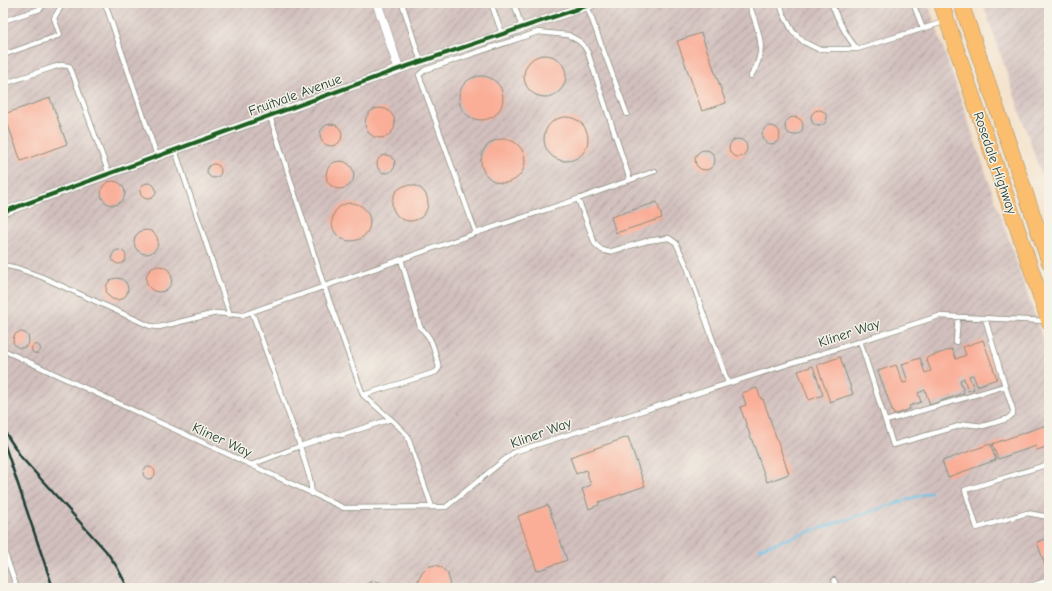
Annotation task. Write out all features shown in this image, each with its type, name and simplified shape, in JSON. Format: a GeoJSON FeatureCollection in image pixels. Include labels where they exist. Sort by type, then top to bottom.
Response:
{"type":"FeatureCollection","features":[{"type":"Feature","properties":{"kind":"main road","name":"Rosedale Highway"},"geometry":{"type":"LineString","coordinates":[[941,3],[1049,322]]}},
{"type":"Feature","properties":{"kind":"main road","name":"Rosedale Highway"},"geometry":{"type":"LineString","coordinates":[[961,3],[1049,262]]}},
{"type":"Feature","properties":{"kind":"street"},"geometry":{"type":"LineString","coordinates":[[377,3],[399,69]]}},
{"type":"Feature","properties":{"kind":"street","name":"Fruitvale Avenue"},"geometry":{"type":"LineString","coordinates":[[3,211],[399,69],[591,4]]}},
{"type":"Feature","properties":{"kind":"lane"},"geometry":{"type":"LineString","coordinates":[[3,21],[40,9],[45,3]]}},
{"type":"Feature","properties":{"kind":"lane"},"geometry":{"type":"LineString","coordinates":[[3,55],[60,35],[54,18],[62,5],[68,3]]}},
{"type":"Feature","properties":{"kind":"lane"},"geometry":{"type":"LineString","coordinates":[[105,3],[158,156]]}},
{"type":"Feature","properties":{"kind":"lane"},"geometry":{"type":"LineString","coordinates":[[402,3],[421,62]]}},
{"type":"Feature","properties":{"kind":"lane"},"geometry":{"type":"LineString","coordinates":[[491,3],[502,34]]}},
{"type":"Feature","properties":{"kind":"lane"},"geometry":{"type":"LineString","coordinates":[[514,3],[522,28]]}},
{"type":"Feature","properties":{"kind":"lane"},"geometry":{"type":"LineString","coordinates":[[749,3],[762,42],[761,54],[751,76]]}},
{"type":"Feature","properties":{"kind":"lane"},"geometry":{"type":"LineString","coordinates":[[780,3],[783,13],[793,32],[804,42],[818,49],[857,49],[947,21]]}},
{"type":"Feature","properties":{"kind":"lane"},"geometry":{"type":"LineString","coordinates":[[831,3],[847,37],[857,49]]}},
{"type":"Feature","properties":{"kind":"lane"},"geometry":{"type":"LineString","coordinates":[[913,3],[923,29]]}},
{"type":"Feature","properties":{"kind":"lane"},"geometry":{"type":"LineString","coordinates":[[591,4],[628,114]]}},
{"type":"Feature","properties":{"kind":"lane"},"geometry":{"type":"LineString","coordinates":[[476,233],[419,75],[425,70],[433,67],[538,32],[568,35],[579,41],[588,53],[630,180]]}},
{"type":"Feature","properties":{"kind":"lane"},"geometry":{"type":"LineString","coordinates":[[3,84],[54,66],[68,66],[72,72],[109,174]]}},
{"type":"Feature","properties":{"kind":"lane"},"geometry":{"type":"LineString","coordinates":[[270,116],[324,286],[363,395],[407,435],[432,507]]}},
{"type":"Feature","properties":{"kind":"lane"},"geometry":{"type":"LineString","coordinates":[[175,150],[230,315]]}},
{"type":"Feature","properties":{"kind":"lane"},"geometry":{"type":"LineString","coordinates":[[3,265],[42,277],[150,326],[159,327],[216,313],[243,315],[655,171]]}},
{"type":"Feature","properties":{"kind":"lane"},"geometry":{"type":"LineString","coordinates":[[578,199],[595,244],[602,250],[609,252],[647,241],[669,238],[676,243],[686,264],[728,384]]}},
{"type":"Feature","properties":{"kind":"lane"},"geometry":{"type":"LineString","coordinates":[[363,395],[436,372],[439,368],[432,342],[420,327],[401,260]]}},
{"type":"Feature","properties":{"kind":"lane"},"geometry":{"type":"LineString","coordinates":[[252,312],[300,446],[310,479],[312,494]]}},
{"type":"Feature","properties":{"kind":"lane","name":"Kliner Way"},"geometry":{"type":"LineString","coordinates":[[3,350],[344,508],[446,507],[514,452],[939,316],[1049,322]]}},
{"type":"Feature","properties":{"kind":"lane"},"geometry":{"type":"LineString","coordinates":[[956,342],[958,317]]}},
{"type":"Feature","properties":{"kind":"lane"},"geometry":{"type":"LineString","coordinates":[[860,341],[893,445],[966,424],[983,426],[1010,417],[1012,410],[985,318]]}},
{"type":"Feature","properties":{"kind":"lane"},"geometry":{"type":"LineString","coordinates":[[886,421],[1005,386]]}},
{"type":"Feature","properties":{"kind":"lane"},"geometry":{"type":"LineString","coordinates":[[251,465],[336,434],[342,435],[391,419]]}},
{"type":"Feature","properties":{"kind":"lane"},"geometry":{"type":"LineString","coordinates":[[1049,464],[965,490],[977,528],[1027,513],[1049,517]]}},
{"type":"Feature","properties":{"kind":"lane"},"geometry":{"type":"LineString","coordinates":[[3,548],[17,588]]}},
{"type":"Feature","properties":{"kind":"lane"},"geometry":{"type":"LineString","coordinates":[[834,580],[837,588]]}},
{"type":"Feature","properties":{"kind":"lane"},"geometry":{"type":"LineString","coordinates":[[1025,588],[1049,580]]}},
{"type":"Feature","properties":{"kind":"shaded area"},"geometry":{"type":"Polygon","coordinates":[[[3,3],[928,3],[1049,358],[1049,588],[3,588],[3,3]]]}},
{"type":"Feature","properties":{"kind":"shaded area"},"geometry":{"type":"Polygon","coordinates":[[[983,3],[1049,3],[1049,197],[983,3]]]}},
{"type":"Feature","properties":{"kind":"building"},"geometry":{"type":"Polygon","coordinates":[[[701,33],[726,103],[702,111],[677,41],[701,33]]]}},
{"type":"Feature","properties":{"kind":"building"},"geometry":{"type":"Polygon","coordinates":[[[541,55],[549,55],[557,58],[563,64],[566,76],[563,88],[557,94],[549,97],[541,97],[533,94],[527,88],[524,80],[524,72],[527,64],[533,58],[541,55]]]}},
{"type":"Feature","properties":{"kind":"building"},"geometry":{"type":"Polygon","coordinates":[[[477,76],[485,76],[490,77],[497,82],[502,89],[502,107],[497,114],[490,119],[477,120],[469,117],[462,110],[459,102],[459,94],[462,86],[469,79],[477,76]]]}},
{"type":"Feature","properties":{"kind":"building"},"geometry":{"type":"Polygon","coordinates":[[[50,98],[67,144],[21,161],[4,114],[50,98]]]}},
{"type":"Feature","properties":{"kind":"building"},"geometry":{"type":"Polygon","coordinates":[[[380,108],[386,109],[394,117],[394,129],[386,137],[380,138],[374,137],[366,129],[365,123],[366,117],[374,109],[380,108]]]}},
{"type":"Feature","properties":{"kind":"building"},"geometry":{"type":"Polygon","coordinates":[[[816,110],[822,110],[827,115],[825,124],[822,126],[816,126],[811,121],[811,115],[816,110]]]}},
{"type":"Feature","properties":{"kind":"building"},"geometry":{"type":"Polygon","coordinates":[[[566,117],[578,121],[584,127],[588,139],[584,151],[578,157],[566,161],[554,157],[548,151],[544,139],[548,127],[554,121],[566,117]]]}},
{"type":"Feature","properties":{"kind":"building"},"geometry":{"type":"Polygon","coordinates":[[[794,117],[800,120],[803,126],[800,132],[794,135],[788,132],[785,126],[788,120],[794,117]]]}},
{"type":"Feature","properties":{"kind":"building"},"geometry":{"type":"Polygon","coordinates":[[[331,124],[339,127],[342,135],[339,143],[331,146],[323,143],[320,135],[323,127],[331,124]]]}},
{"type":"Feature","properties":{"kind":"building"},"geometry":{"type":"Polygon","coordinates":[[[771,126],[777,129],[780,135],[777,141],[771,144],[765,141],[762,135],[765,129],[771,126]]]}},
{"type":"Feature","properties":{"kind":"building"},"geometry":{"type":"Polygon","coordinates":[[[507,139],[519,145],[524,153],[524,169],[519,177],[511,182],[499,183],[487,177],[482,169],[481,157],[487,145],[495,140],[507,139]]]}},
{"type":"Feature","properties":{"kind":"building"},"geometry":{"type":"Polygon","coordinates":[[[738,139],[742,140],[746,144],[746,152],[742,156],[738,157],[734,156],[730,152],[729,148],[730,144],[734,140],[738,139]]]}},
{"type":"Feature","properties":{"kind":"building"},"geometry":{"type":"Polygon","coordinates":[[[705,150],[712,153],[715,160],[712,167],[705,170],[698,167],[695,160],[698,153],[705,150]]]}},
{"type":"Feature","properties":{"kind":"building"},"geometry":{"type":"Polygon","coordinates":[[[386,155],[392,158],[395,164],[392,170],[386,173],[380,170],[377,164],[380,158],[386,155]]]}},
{"type":"Feature","properties":{"kind":"building"},"geometry":{"type":"Polygon","coordinates":[[[340,161],[350,165],[354,175],[350,185],[340,189],[330,185],[326,175],[330,165],[340,161]]]}},
{"type":"Feature","properties":{"kind":"building"},"geometry":{"type":"Polygon","coordinates":[[[211,164],[217,164],[221,168],[221,174],[217,178],[211,178],[207,174],[207,168],[211,164]]]}},
{"type":"Feature","properties":{"kind":"building"},"geometry":{"type":"Polygon","coordinates":[[[113,181],[118,182],[124,188],[124,198],[118,204],[113,205],[108,204],[102,198],[101,193],[102,188],[108,182],[113,181]]]}},
{"type":"Feature","properties":{"kind":"building"},"geometry":{"type":"Polygon","coordinates":[[[148,183],[154,185],[156,191],[154,197],[148,199],[142,197],[140,191],[142,185],[148,183]]]}},
{"type":"Feature","properties":{"kind":"building"},"geometry":{"type":"Polygon","coordinates":[[[414,185],[423,190],[427,196],[427,210],[423,216],[414,221],[406,221],[397,216],[393,210],[392,199],[397,190],[403,186],[414,185]]]}},
{"type":"Feature","properties":{"kind":"building"},"geometry":{"type":"Polygon","coordinates":[[[657,202],[662,218],[616,233],[611,217],[657,202]]]}},
{"type":"Feature","properties":{"kind":"building"},"geometry":{"type":"Polygon","coordinates":[[[351,203],[361,206],[367,212],[370,222],[367,232],[361,238],[351,241],[341,238],[335,232],[332,222],[335,212],[341,206],[351,203]]]}},
{"type":"Feature","properties":{"kind":"building"},"geometry":{"type":"Polygon","coordinates":[[[146,230],[154,234],[158,242],[154,250],[146,254],[138,250],[134,242],[138,234],[146,230]]]}},
{"type":"Feature","properties":{"kind":"building"},"geometry":{"type":"Polygon","coordinates":[[[119,250],[124,252],[126,257],[124,262],[119,264],[114,262],[112,257],[114,252],[119,250]]]}},
{"type":"Feature","properties":{"kind":"building"},"geometry":{"type":"Polygon","coordinates":[[[159,266],[168,270],[172,279],[168,288],[159,292],[150,288],[146,279],[150,270],[159,266]]]}},
{"type":"Feature","properties":{"kind":"building"},"geometry":{"type":"Polygon","coordinates":[[[117,278],[125,281],[128,289],[125,297],[117,300],[109,297],[106,289],[109,281],[117,278]]]}},
{"type":"Feature","properties":{"kind":"building"},"geometry":{"type":"Polygon","coordinates":[[[21,332],[28,337],[29,340],[24,347],[21,348],[14,343],[13,340],[18,333],[21,332]]]}},
{"type":"Feature","properties":{"kind":"building"},"geometry":{"type":"Polygon","coordinates":[[[983,340],[997,379],[977,386],[973,375],[969,376],[974,389],[968,391],[964,378],[960,380],[964,393],[930,405],[925,390],[918,393],[921,402],[909,406],[910,409],[894,415],[878,371],[896,365],[903,383],[908,382],[902,364],[920,358],[925,373],[931,371],[926,358],[952,349],[956,359],[966,355],[963,347],[983,340]]]}},
{"type":"Feature","properties":{"kind":"building"},"geometry":{"type":"Polygon","coordinates":[[[36,344],[41,349],[36,354],[31,349],[36,344]]]}},
{"type":"Feature","properties":{"kind":"building"},"geometry":{"type":"Polygon","coordinates":[[[840,357],[853,394],[830,402],[817,365],[840,357]]]}},
{"type":"Feature","properties":{"kind":"building"},"geometry":{"type":"Polygon","coordinates":[[[813,366],[823,395],[809,400],[798,371],[813,366]]]}},
{"type":"Feature","properties":{"kind":"building"},"geometry":{"type":"Polygon","coordinates":[[[757,388],[761,399],[763,399],[789,474],[767,482],[740,407],[746,405],[742,393],[757,388]]]}},
{"type":"Feature","properties":{"kind":"building"},"geometry":{"type":"Polygon","coordinates":[[[1049,424],[1049,446],[1037,450],[1036,446],[998,459],[992,444],[1049,424]]]}},
{"type":"Feature","properties":{"kind":"building"},"geometry":{"type":"Polygon","coordinates":[[[628,437],[645,486],[599,502],[599,505],[589,509],[582,489],[591,485],[586,470],[576,474],[570,457],[628,437]]]}},
{"type":"Feature","properties":{"kind":"building"},"geometry":{"type":"Polygon","coordinates":[[[990,444],[996,460],[948,477],[942,461],[990,444]]]}},
{"type":"Feature","properties":{"kind":"building"},"geometry":{"type":"Polygon","coordinates":[[[149,467],[153,469],[155,473],[153,477],[149,479],[145,477],[143,473],[145,469],[149,467]]]}},
{"type":"Feature","properties":{"kind":"building"},"geometry":{"type":"Polygon","coordinates":[[[548,505],[567,560],[537,571],[518,516],[548,505]]]}},
{"type":"Feature","properties":{"kind":"building"},"geometry":{"type":"Polygon","coordinates":[[[1049,538],[1049,563],[1045,565],[1037,542],[1049,538]]]}},
{"type":"Feature","properties":{"kind":"building"},"geometry":{"type":"Polygon","coordinates":[[[435,565],[441,567],[448,574],[450,582],[448,588],[420,588],[418,580],[422,572],[427,567],[435,565]]]}},
{"type":"Feature","properties":{"kind":"building"},"geometry":{"type":"Polygon","coordinates":[[[375,581],[382,583],[386,588],[363,588],[368,583],[375,581]]]}},
{"type":"Feature","properties":{"kind":"waterway"},"geometry":{"type":"LineString","coordinates":[[760,548],[931,492]]}},
{"type":"Feature","properties":{"kind":"railway"},"geometry":{"type":"LineString","coordinates":[[3,429],[21,457],[106,551],[117,567],[128,588]]}},
{"type":"Feature","properties":{"kind":"railway"},"geometry":{"type":"LineString","coordinates":[[3,440],[53,588]]}},
{"type":"Feature","properties":{"kind":"cycle path"},"geometry":{"type":"LineString","coordinates":[[3,212],[399,69],[595,3]]}}]}
